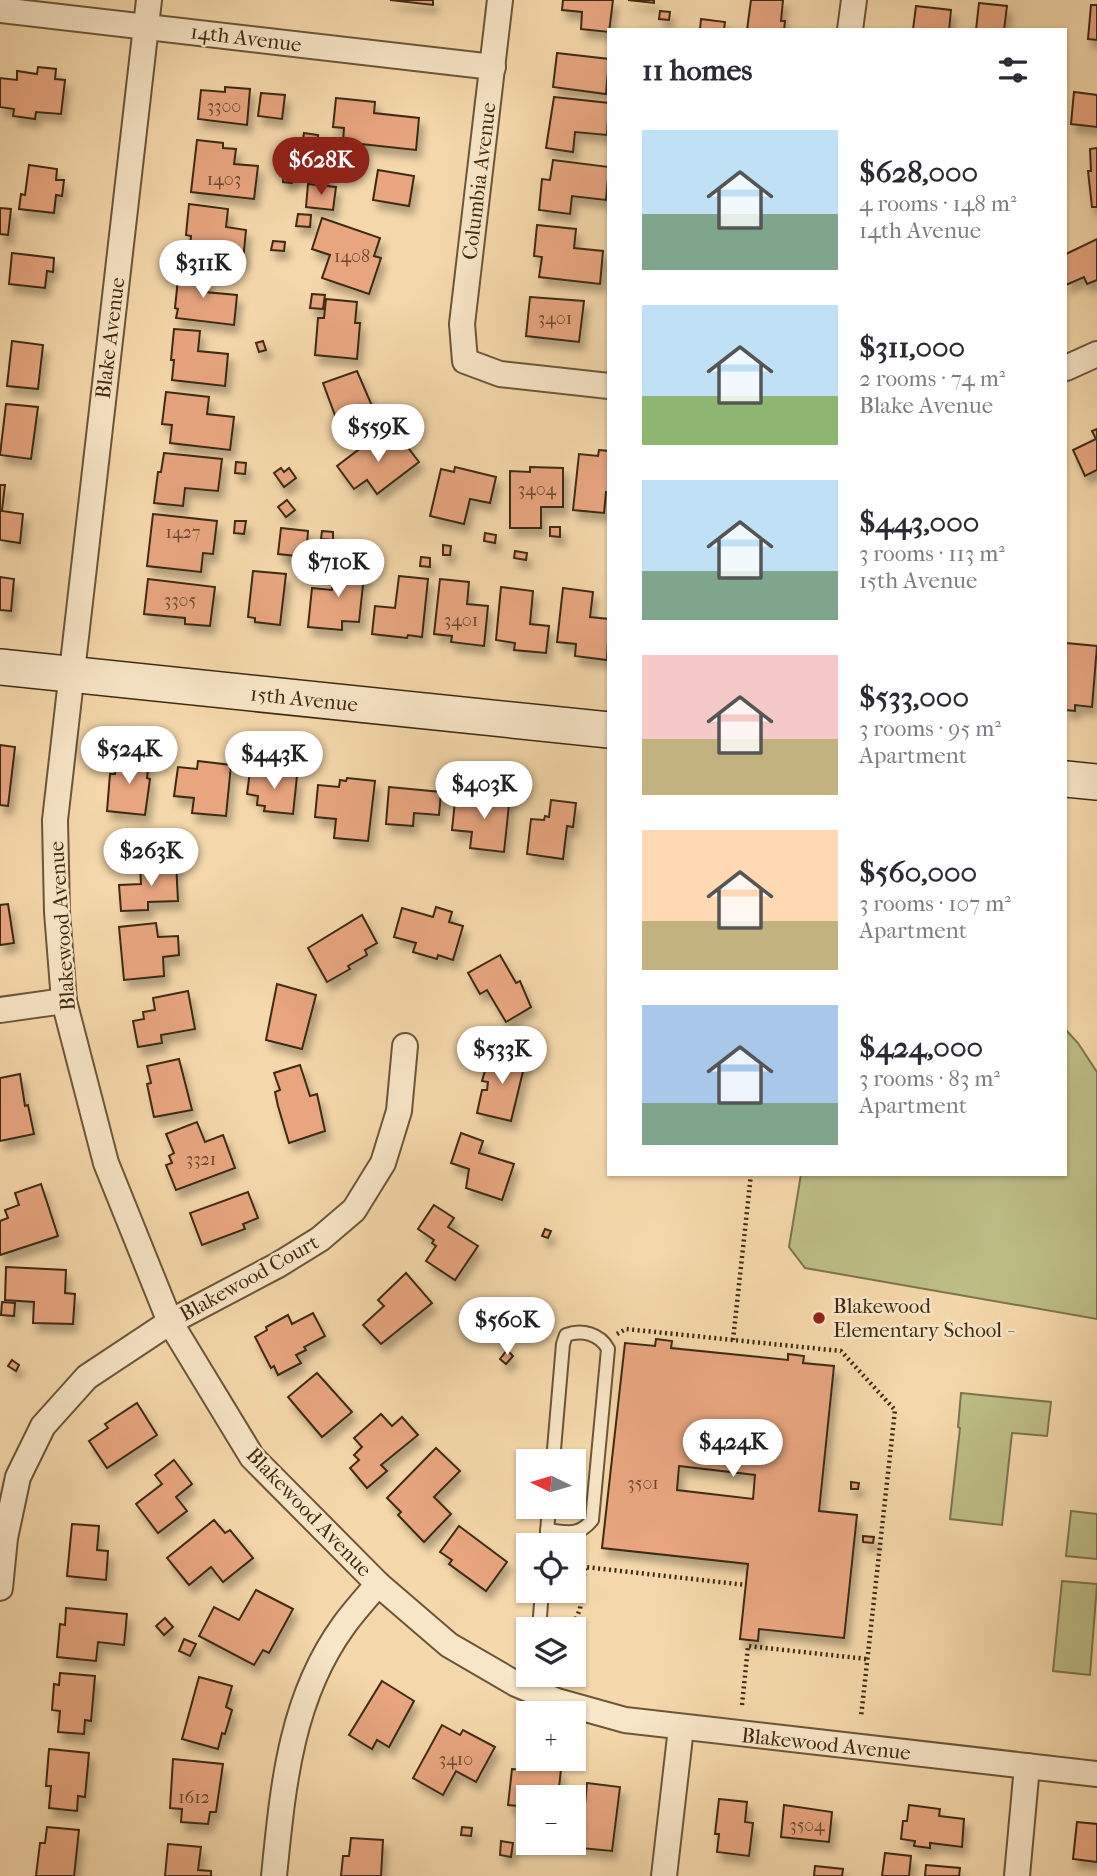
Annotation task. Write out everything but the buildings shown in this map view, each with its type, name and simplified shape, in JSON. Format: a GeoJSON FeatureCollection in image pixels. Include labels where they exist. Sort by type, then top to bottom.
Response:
{"type":"FeatureCollection","features":[{"type":"Feature","properties":{"kind":"street","name":"Blake Avenue"},"geometry":{"type":"LineString","coordinates":[[71,675],[149,0]]}},
{"type":"Feature","properties":{"kind":"street","name":"Columbia Avenue"},"geometry":{"type":"LineString","coordinates":[[500,0],[462,324],[465,361],[500,374],[607,386]]}},
{"type":"Feature","properties":{"kind":"street"},"geometry":{"type":"LineString","coordinates":[[850,28],[853,0]]}},
{"type":"Feature","properties":{"kind":"street","name":"14th Avenue"},"geometry":{"type":"LineString","coordinates":[[0,10],[493,67]]}},
{"type":"Feature","properties":{"kind":"street"},"geometry":{"type":"LineString","coordinates":[[1067,368],[1097,354]]}},
{"type":"Feature","properties":{"kind":"street","name":"15th Avenue"},"geometry":{"type":"LineString","coordinates":[[0,667],[607,730]]}},
{"type":"Feature","properties":{"kind":"street","name":"Blakewood Avenue"},"geometry":{"type":"LineString","coordinates":[[71,675],[55,821],[57,912],[64,1001],[106,1163],[170,1322],[252,1457],[378,1584],[449,1645],[516,1684]]}},
{"type":"Feature","properties":{"kind":"street"},"geometry":{"type":"LineString","coordinates":[[1067,779],[1097,782]]}},
{"type":"Feature","properties":{"kind":"street"},"geometry":{"type":"LineString","coordinates":[[0,1010],[64,1001]]}},
{"type":"Feature","properties":{"kind":"street","name":"Blakewood Court"},"geometry":{"type":"LineString","coordinates":[[170,1322],[320,1240],[354,1210],[383,1163],[399,1111],[405,1046]]}},
{"type":"Feature","properties":{"kind":"street"},"geometry":{"type":"LineString","coordinates":[[0,1588],[5,1538],[18,1477],[43,1426],[86,1377],[170,1322]]}},
{"type":"Feature","properties":{"kind":"street"},"geometry":{"type":"LineString","coordinates":[[274,1876],[281,1802],[295,1725],[329,1649],[378,1584]]}},
{"type":"Feature","properties":{"kind":"street","name":"Blakewood Avenue"},"geometry":{"type":"LineString","coordinates":[[543,1687],[598,1714],[681,1728],[1097,1774]]}},
{"type":"Feature","properties":{"kind":"street"},"geometry":{"type":"LineString","coordinates":[[664,1876],[681,1728]]}},
{"type":"Feature","properties":{"kind":"street"},"geometry":{"type":"LineString","coordinates":[[1017,1876],[1027,1766]]}},
{"type":"Feature","properties":{"kind":"lane"},"geometry":{"type":"LineString","coordinates":[[548,1519],[547,1531],[573,1533],[585,1529],[592,1520],[608,1349],[604,1341],[595,1335],[566,1335],[554,1449]]}},
{"type":"Feature","properties":{"kind":"path"},"geometry":{"type":"LineString","coordinates":[[733,1340],[751,1176]]}},
{"type":"Feature","properties":{"kind":"path"},"geometry":{"type":"LineString","coordinates":[[604,1341],[626,1329],[841,1351],[895,1410],[861,1717]]}},
{"type":"Feature","properties":{"kind":"path"},"geometry":{"type":"LineString","coordinates":[[577,1617],[585,1567],[746,1585]]}},
{"type":"Feature","properties":{"kind":"path"},"geometry":{"type":"LineString","coordinates":[[742,1705],[748,1646],[867,1658]]}},
{"type":"Feature","properties":{"kind":"green space"},"geometry":{"type":"Polygon","coordinates":[[[1067,1031],[1097,1072],[1097,1319],[805,1268],[789,1247],[801,1176],[1067,1176],[1067,1031]]]}},
{"type":"Feature","properties":{"kind":"green space"},"geometry":{"type":"Polygon","coordinates":[[[961,1393],[1051,1402],[1047,1436],[1012,1433],[1002,1525],[950,1519],[961,1393]]]}},
{"type":"Feature","properties":{"kind":"green space"},"geometry":{"type":"Polygon","coordinates":[[[1071,1511],[1097,1514],[1097,1559],[1066,1556],[1071,1511]]]}},
{"type":"Feature","properties":{"kind":"green space"},"geometry":{"type":"Polygon","coordinates":[[[1062,1581],[1097,1584],[1090,1675],[1053,1671],[1062,1581]]]}},
{"type":"Feature","properties":{"kind":"place","name":"Blakewood Elementary School -"},"geometry":{"type":"Point","coordinates":[819,1318]}}]}
